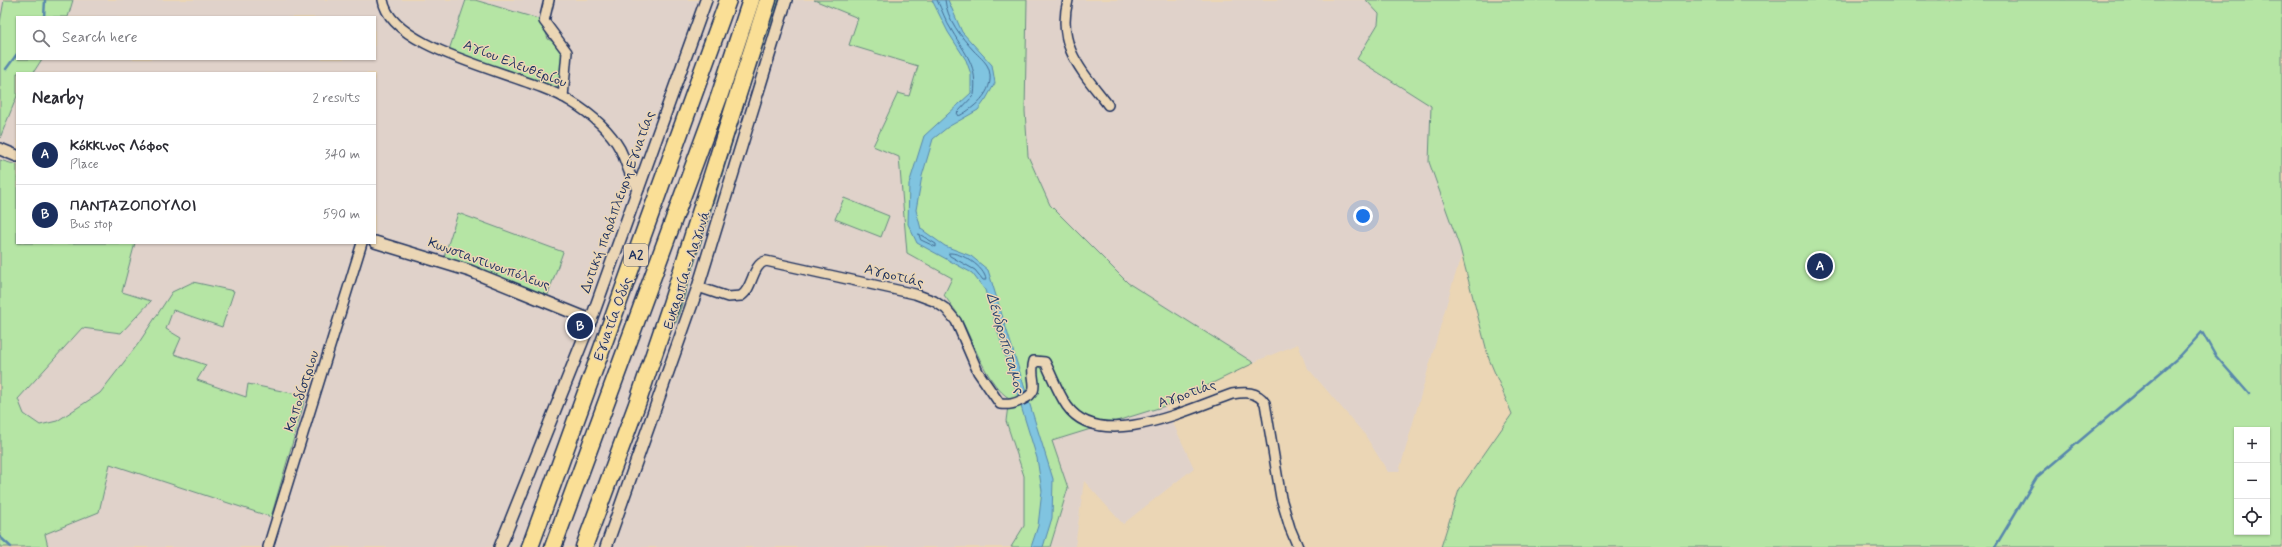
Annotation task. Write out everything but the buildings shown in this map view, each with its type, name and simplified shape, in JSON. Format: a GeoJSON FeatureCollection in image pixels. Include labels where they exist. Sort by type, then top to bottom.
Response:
{"type":"FeatureCollection","features":[{"type":"Feature","properties":{"kind":"highway","name":"Εγνατία Οδός"},"geometry":{"type":"LineString","coordinates":[[530,547],[728,0]]}},
{"type":"Feature","properties":{"kind":"highway","name":"Εγνατία Οδός"},"geometry":{"type":"LineString","coordinates":[[553,547],[719,97],[750,0]]}},
{"type":"Feature","properties":{"kind":"highway"},"geometry":{"type":"LineString","coordinates":[[584,547],[669,312],[768,0]]}},
{"type":"Feature","properties":{"kind":"street","name":"Αγίου Ελευθερίου"},"geometry":{"type":"LineString","coordinates":[[383,0],[388,15],[395,24],[424,42],[563,97],[600,124],[611,136],[621,151],[627,172],[639,189]]}},
{"type":"Feature","properties":{"kind":"street"},"geometry":{"type":"LineString","coordinates":[[549,0],[544,21],[565,48],[568,58],[563,97]]}},
{"type":"Feature","properties":{"kind":"street","name":"Δυτική παράπλευρη Εγνατίας"},"geometry":{"type":"LineString","coordinates":[[500,547],[591,320],[706,0]]}},
{"type":"Feature","properties":{"kind":"street","name":"Ευκαρπία - Λαγυνά"},"geometry":{"type":"LineString","coordinates":[[606,547],[698,287],[786,0]]}},
{"type":"Feature","properties":{"kind":"street"},"geometry":{"type":"LineString","coordinates":[[1068,0],[1064,20],[1068,47],[1075,62],[1108,105]]}},
{"type":"Feature","properties":{"kind":"street"},"geometry":{"type":"LineString","coordinates":[[0,149],[16,156]]}},
{"type":"Feature","properties":{"kind":"street","name":"Κωνσταντινουπόλεως"},"geometry":{"type":"LineString","coordinates":[[376,242],[470,271],[591,320]]}},
{"type":"Feature","properties":{"kind":"street","name":"Καποδίστριου"},"geometry":{"type":"LineString","coordinates":[[268,547],[362,244]]}},
{"type":"Feature","properties":{"kind":"street","name":"Αγροτιάς"},"geometry":{"type":"LineString","coordinates":[[698,287],[728,296],[740,296],[748,288],[760,264],[766,261],[915,294],[946,309],[956,321],[978,372],[1000,404],[1011,405],[1031,396],[1035,388],[1032,366],[1034,362],[1039,360],[1045,362],[1067,406],[1079,417],[1108,427],[1137,426],[1232,394],[1243,392],[1254,393],[1262,398],[1267,410],[1281,498],[1290,528],[1298,547]]}},
{"type":"Feature","properties":{"kind":"shaded area"},"geometry":{"type":"Polygon","coordinates":[[[0,0],[1376,0],[1482,193],[1452,285],[1399,472],[1388,472],[1365,435],[1306,366],[1298,344],[1259,360],[1165,406],[1194,468],[1123,524],[1084,481],[1075,547],[0,547],[0,0]]]}},
{"type":"Feature","properties":{"kind":"green space"},"geometry":{"type":"Polygon","coordinates":[[[4,0],[73,0],[68,16],[16,16],[16,60],[41,60],[34,72],[16,72],[16,98],[0,138],[0,23],[4,0]]]}},
{"type":"Feature","properties":{"kind":"green space"},"geometry":{"type":"Polygon","coordinates":[[[466,0],[475,0],[542,20],[548,39],[565,48],[566,70],[557,91],[449,50],[466,0]]]}},
{"type":"Feature","properties":{"kind":"green space"},"geometry":{"type":"Polygon","coordinates":[[[773,0],[779,0],[752,79],[676,323],[671,319],[773,0]]]}},
{"type":"Feature","properties":{"kind":"green space"},"geometry":{"type":"Polygon","coordinates":[[[814,0],[1027,0],[1025,111],[1028,156],[1050,205],[1128,283],[1254,363],[1165,406],[1052,441],[1068,488],[1050,547],[1011,547],[1024,526],[1024,476],[1006,421],[1009,398],[1001,392],[988,375],[962,321],[944,295],[952,278],[907,253],[899,157],[873,146],[898,93],[909,96],[918,66],[849,45],[858,18],[814,0]]]}},
{"type":"Feature","properties":{"kind":"green space"},"geometry":{"type":"Polygon","coordinates":[[[1366,0],[2282,0],[2282,547],[1441,547],[1459,490],[1512,414],[1489,359],[1460,248],[1429,162],[1431,106],[1357,59],[1378,24],[1379,14],[1366,0]]]}},
{"type":"Feature","properties":{"kind":"green space"},"geometry":{"type":"Polygon","coordinates":[[[0,160],[16,165],[16,244],[135,244],[122,292],[151,301],[121,333],[82,328],[18,399],[24,414],[40,425],[57,421],[100,393],[138,344],[172,292],[193,282],[234,291],[222,327],[173,310],[166,329],[181,338],[174,354],[206,365],[197,380],[246,397],[248,384],[306,396],[271,517],[110,464],[99,512],[45,534],[48,547],[0,547],[0,160]]]}},
{"type":"Feature","properties":{"kind":"green space"},"geometry":{"type":"Polygon","coordinates":[[[844,198],[889,216],[881,237],[835,219],[844,198]]]}},
{"type":"Feature","properties":{"kind":"green space"},"geometry":{"type":"Polygon","coordinates":[[[458,213],[563,252],[547,297],[444,257],[458,213]]]}},
{"type":"Feature","properties":{"kind":"water","name":"Δενδροπόταμος"},"geometry":{"type":"Polygon","coordinates":[[[932,0],[948,0],[962,32],[992,65],[995,83],[978,110],[948,127],[933,139],[922,176],[916,210],[921,229],[945,246],[971,256],[988,270],[1053,479],[1052,518],[1043,547],[1031,547],[1038,526],[1042,491],[1037,458],[985,290],[972,273],[917,243],[908,224],[909,184],[924,136],[971,93],[971,74],[966,60],[948,32],[932,0]]]}},
{"type":"Feature","properties":{"kind":"waterway"},"geometry":{"type":"LineString","coordinates":[[44,16],[45,0]]}},
{"type":"Feature","properties":{"kind":"waterway"},"geometry":{"type":"LineString","coordinates":[[6,69],[16,55]]}},
{"type":"Feature","properties":{"kind":"waterway"},"geometry":{"type":"LineString","coordinates":[[1995,547],[2037,477],[2180,356],[2202,332],[2215,355],[2249,394]]}},
{"type":"Feature","properties":{"kind":"waterway"},"geometry":{"type":"LineString","coordinates":[[0,537],[11,547]]}},
{"type":"Feature","properties":{"kind":"place","name":"Κόκκινος Λόφος"},"geometry":{"type":"Point","coordinates":[1820,266]}},
{"type":"Feature","properties":{"kind":"place","name":"ΠΑΝΤΑΖΟΠΟΥΛΟΙ"},"geometry":{"type":"Point","coordinates":[580,326]}}]}
